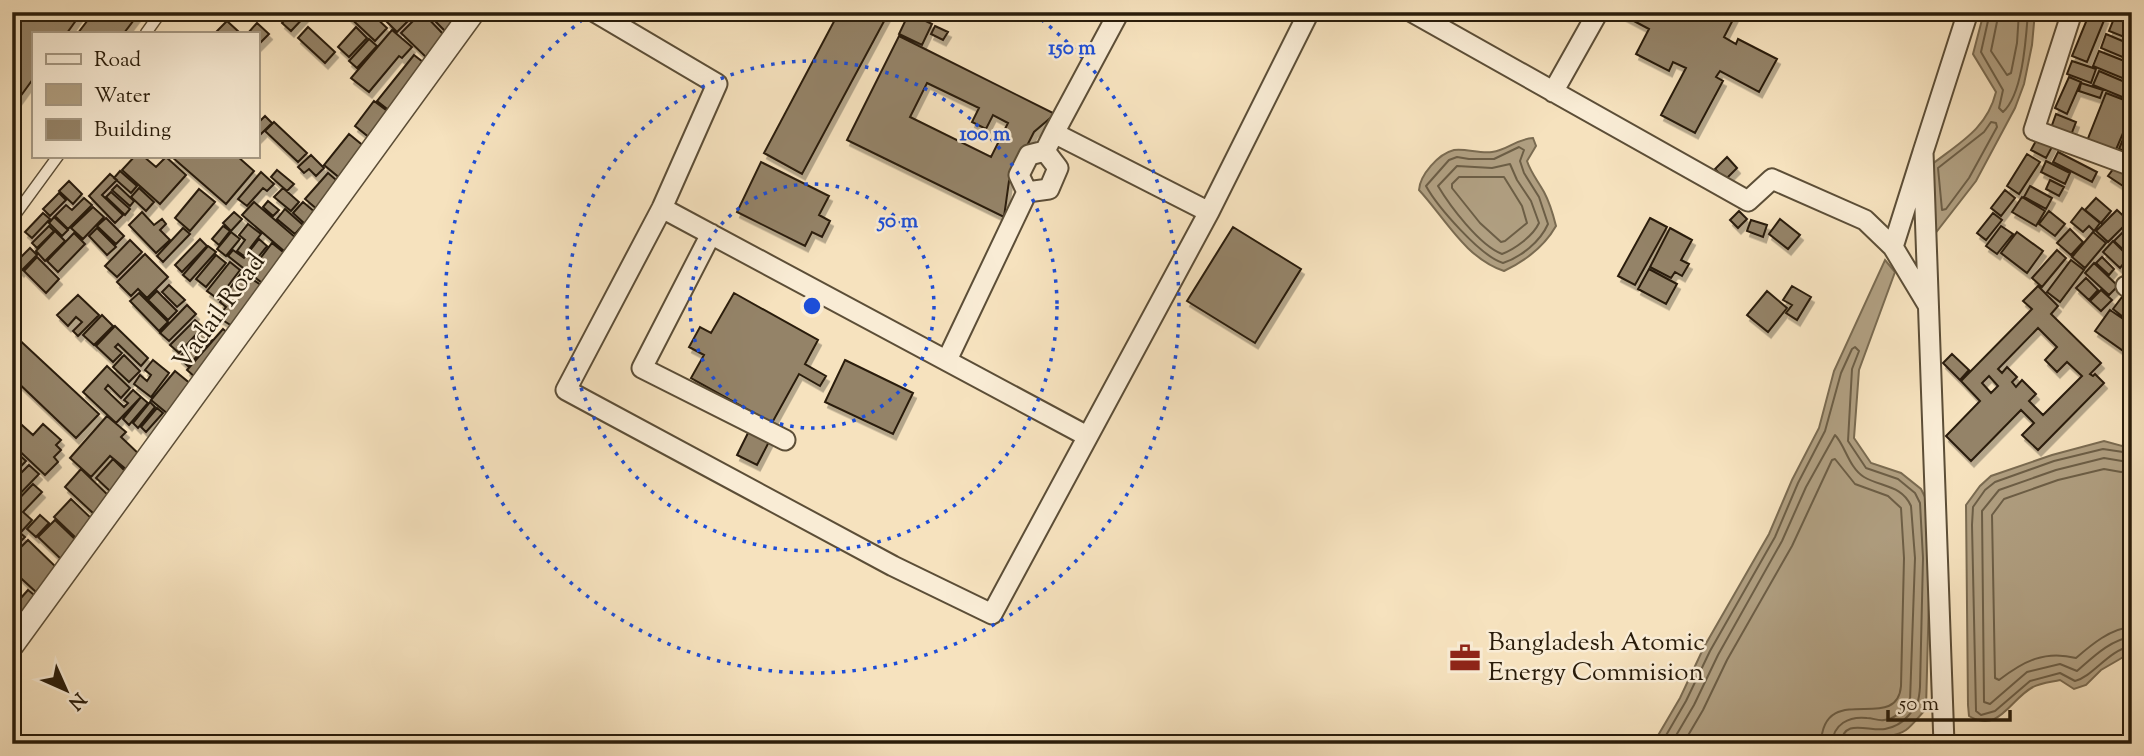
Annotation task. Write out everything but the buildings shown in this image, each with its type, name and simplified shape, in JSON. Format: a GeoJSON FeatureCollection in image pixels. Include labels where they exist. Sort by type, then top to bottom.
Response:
{"type":"FeatureCollection","features":[{"type":"Feature","properties":{"kind":"street","name":"Vadail Road"},"geometry":{"type":"LineString","coordinates":[[12,645],[473,12]]}},
{"type":"Feature","properties":{"kind":"street"},"geometry":{"type":"LineString","coordinates":[[595,12],[718,84],[662,208],[566,390],[832,533],[992,614],[1209,212],[1309,12]]}},
{"type":"Feature","properties":{"kind":"street"},"geometry":{"type":"LineString","coordinates":[[1027,192],[1019,175],[1029,155],[1045,151],[1119,12]]}},
{"type":"Feature","properties":{"kind":"street"},"geometry":{"type":"LineString","coordinates":[[1412,12],[1748,201],[1772,179],[1864,219],[1893,247],[1929,306]]}},
{"type":"Feature","properties":{"kind":"street"},"geometry":{"type":"LineString","coordinates":[[1553,92],[1598,12]]}},
{"type":"Feature","properties":{"kind":"street"},"geometry":{"type":"LineString","coordinates":[[1893,247],[1968,12]]}},
{"type":"Feature","properties":{"kind":"street"},"geometry":{"type":"LineString","coordinates":[[2072,12],[2034,130],[2132,166]]}},
{"type":"Feature","properties":{"kind":"street"},"geometry":{"type":"LineString","coordinates":[[1054,133],[1209,212]]}},
{"type":"Feature","properties":{"kind":"street"},"geometry":{"type":"LineString","coordinates":[[1027,192],[1049,189],[1058,167],[1045,151]]}},
{"type":"Feature","properties":{"kind":"street"},"geometry":{"type":"LineString","coordinates":[[1923,152],[1944,744]]}},
{"type":"Feature","properties":{"kind":"street"},"geometry":{"type":"LineString","coordinates":[[947,360],[1027,192]]}},
{"type":"Feature","properties":{"kind":"street"},"geometry":{"type":"LineString","coordinates":[[662,208],[1087,436]]}},
{"type":"Feature","properties":{"kind":"street"},"geometry":{"type":"LineString","coordinates":[[710,234],[642,368],[785,440]]}},
{"type":"Feature","properties":{"kind":"lane"},"geometry":{"type":"LineString","coordinates":[[147,32],[161,12]]}},
{"type":"Feature","properties":{"kind":"lane"},"geometry":{"type":"LineString","coordinates":[[12,219],[57,158]]}},
{"type":"Feature","properties":{"kind":"water"},"geometry":{"type":"Polygon","coordinates":[[[1984,12],[2035,12],[2024,84],[2015,108],[1976,181],[1934,235],[1931,165],[1979,126],[1992,105],[1996,92],[1973,54],[1984,12]]]}},
{"type":"Feature","properties":{"kind":"water"},"geometry":{"type":"Polygon","coordinates":[[[1533,138],[1536,146],[1527,161],[1548,200],[1556,226],[1533,253],[1504,271],[1490,265],[1467,247],[1419,190],[1420,184],[1431,166],[1448,152],[1492,152],[1533,138]]]}},
{"type":"Feature","properties":{"kind":"water"},"geometry":{"type":"Polygon","coordinates":[[[1885,260],[1895,272],[1859,370],[1854,438],[1871,463],[1901,473],[1921,489],[1927,501],[1930,557],[1926,709],[1909,728],[1900,733],[1886,736],[1850,736],[1846,744],[1653,744],[1680,698],[1704,647],[1769,534],[1792,480],[1819,428],[1834,371],[1885,260]]]}},
{"type":"Feature","properties":{"kind":"water"},"geometry":{"type":"Polygon","coordinates":[[[2132,437],[2132,652],[2101,670],[2086,685],[2074,689],[2060,680],[2042,684],[2025,692],[1996,718],[1988,721],[1969,716],[1966,505],[1991,476],[2104,441],[2122,446],[2132,437]]]}},
{"type":"Feature","properties":{"kind":"place","name":"Bangladesh Atomic Energy Commision"},"geometry":{"type":"Point","coordinates":[1465,658]}}]}
